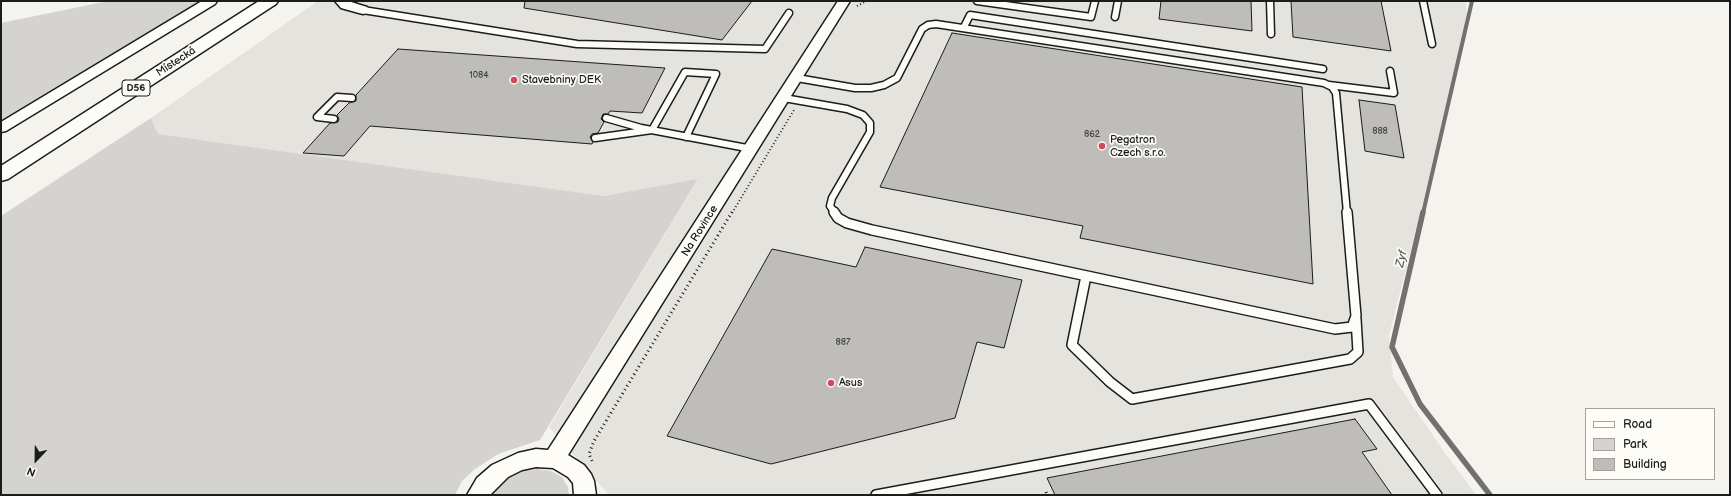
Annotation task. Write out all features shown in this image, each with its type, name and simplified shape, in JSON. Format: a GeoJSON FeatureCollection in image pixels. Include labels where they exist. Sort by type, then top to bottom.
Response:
{"type":"FeatureCollection","features":[{"type":"Feature","properties":{"kind":"highway","name":"Místecká"},"geometry":{"type":"LineString","coordinates":[[1,158],[248,1]]}},
{"type":"Feature","properties":{"kind":"highway","name":"Místecká"},"geometry":{"type":"LineString","coordinates":[[1,175],[270,1]]}},
{"type":"Feature","properties":{"kind":"street"},"geometry":{"type":"LineString","coordinates":[[1,128],[211,1]]}},
{"type":"Feature","properties":{"kind":"street"},"geometry":{"type":"LineString","coordinates":[[341,1],[345,5],[363,10]]}},
{"type":"Feature","properties":{"kind":"street","name":"Na Rovince"},"geometry":{"type":"LineString","coordinates":[[554,459],[752,149],[792,99],[797,78],[849,6]]}},
{"type":"Feature","properties":{"kind":"street"},"geometry":{"type":"LineString","coordinates":[[478,495],[485,484],[500,471],[518,462],[536,458],[554,459],[566,464],[576,471],[582,481],[585,495]]}},
{"type":"Feature","properties":{"kind":"lane"},"geometry":{"type":"LineString","coordinates":[[977,1],[1092,17],[1095,1]]}},
{"type":"Feature","properties":{"kind":"lane"},"geometry":{"type":"LineString","coordinates":[[1115,17],[1118,1]]}},
{"type":"Feature","properties":{"kind":"lane"},"geometry":{"type":"LineString","coordinates":[[1270,1],[1271,34]]}},
{"type":"Feature","properties":{"kind":"lane"},"geometry":{"type":"LineString","coordinates":[[1423,1],[1432,44]]}},
{"type":"Feature","properties":{"kind":"lane"},"geometry":{"type":"LineString","coordinates":[[363,10],[577,44],[765,49],[789,13]]}},
{"type":"Feature","properties":{"kind":"lane"},"geometry":{"type":"LineString","coordinates":[[964,27],[970,15],[1323,69]]}},
{"type":"Feature","properties":{"kind":"lane"},"geometry":{"type":"LineString","coordinates":[[797,78],[855,88],[871,88],[884,85],[897,78],[922,29],[928,25],[936,24],[964,27],[1304,79],[1328,85],[1394,94],[1390,71]]}},
{"type":"Feature","properties":{"kind":"lane"},"geometry":{"type":"LineString","coordinates":[[652,130],[685,72],[716,74],[686,136]]}},
{"type":"Feature","properties":{"kind":"lane"},"geometry":{"type":"LineString","coordinates":[[1086,276],[1072,345],[1110,382],[1132,399],[1350,359],[1358,352],[1356,316],[1336,93],[1334,89],[1328,85]]}},
{"type":"Feature","properties":{"kind":"lane"},"geometry":{"type":"LineString","coordinates":[[334,119],[317,117],[337,97],[352,98]]}},
{"type":"Feature","properties":{"kind":"lane"},"geometry":{"type":"LineString","coordinates":[[792,99],[847,109],[863,115],[870,123],[870,132],[832,198],[830,206],[838,218],[847,223],[872,230],[1335,329],[1352,326],[1356,316]]}},
{"type":"Feature","properties":{"kind":"lane"},"geometry":{"type":"LineString","coordinates":[[606,118],[652,130],[752,149]]}},
{"type":"Feature","properties":{"kind":"lane"},"geometry":{"type":"LineString","coordinates":[[595,138],[652,130]]}},
{"type":"Feature","properties":{"kind":"lane"},"geometry":{"type":"LineString","coordinates":[[876,495],[1369,404],[1437,495]]}},
{"type":"Feature","properties":{"kind":"path"},"geometry":{"type":"LineString","coordinates":[[849,6],[858,5],[866,1]]}},
{"type":"Feature","properties":{"kind":"path"},"geometry":{"type":"LineString","coordinates":[[595,468],[589,454],[594,441],[792,99]]}},
{"type":"Feature","properties":{"kind":"shaded area"},"geometry":{"type":"Polygon","coordinates":[[[318,1],[1466,1],[1467,26],[1389,336],[1393,377],[1476,495],[609,495],[549,427],[698,180],[604,196],[158,134],[151,118],[318,1]]]}},
{"type":"Feature","properties":{"kind":"green space"},"geometry":{"type":"Polygon","coordinates":[[[108,1],[200,1],[1,121],[1,23],[108,1]]]}},
{"type":"Feature","properties":{"kind":"green space"},"geometry":{"type":"Polygon","coordinates":[[[151,118],[158,134],[604,196],[698,179],[540,440],[498,454],[475,469],[462,481],[455,495],[1,495],[1,216],[151,118]]]}},
{"type":"Feature","properties":{"kind":"green space"},"geometry":{"type":"Polygon","coordinates":[[[538,469],[551,471],[562,477],[568,487],[569,495],[488,495],[500,482],[511,475],[525,470],[538,469]]]}},
{"type":"Feature","properties":{"kind":"building"},"geometry":{"type":"Polygon","coordinates":[[[525,1],[752,1],[722,40],[524,8],[525,1]]]}},
{"type":"Feature","properties":{"kind":"building"},"geometry":{"type":"Polygon","coordinates":[[[1161,1],[1251,1],[1252,31],[1159,19],[1161,1]]]}},
{"type":"Feature","properties":{"kind":"building"},"geometry":{"type":"Polygon","coordinates":[[[1291,1],[1381,1],[1391,51],[1293,37],[1291,1]]]}},
{"type":"Feature","properties":{"kind":"building","name":"Pegatron Czech s.r.o."},"geometry":{"type":"Polygon","coordinates":[[[952,33],[1302,87],[1313,284],[1080,238],[1083,226],[880,187],[952,33]]]}},
{"type":"Feature","properties":{"kind":"building"},"geometry":{"type":"Polygon","coordinates":[[[398,49],[665,68],[642,113],[610,111],[608,114],[603,114],[601,119],[604,122],[598,133],[592,134],[590,137],[593,142],[592,144],[370,126],[344,156],[303,153],[330,123],[338,122],[339,119],[337,115],[349,103],[356,101],[356,95],[398,49]]]}},
{"type":"Feature","properties":{"kind":"building"},"geometry":{"type":"Polygon","coordinates":[[[1359,100],[1395,105],[1404,158],[1365,151],[1359,100]]]}},
{"type":"Feature","properties":{"kind":"building","name":"Asus"},"geometry":{"type":"Polygon","coordinates":[[[865,247],[1022,280],[1004,348],[977,342],[955,418],[771,464],[667,436],[772,249],[856,267],[865,247]]]}},
{"type":"Feature","properties":{"kind":"building"},"geometry":{"type":"Polygon","coordinates":[[[1355,419],[1377,449],[1362,452],[1392,495],[1055,495],[1047,478],[1355,419]]]}},
{"type":"Feature","properties":{"kind":"waterway","name":"Zyf"},"geometry":{"type":"LineString","coordinates":[[1423,213],[1472,1]]}},
{"type":"Feature","properties":{"kind":"waterway","name":"Zyf"},"geometry":{"type":"LineString","coordinates":[[1423,212],[1392,347],[1420,404],[1490,495]]}},
{"type":"Feature","properties":{"kind":"place","name":"Stavebniny DEK"},"geometry":{"type":"Point","coordinates":[514,80]}},
{"type":"Feature","properties":{"kind":"place","name":"Pegatron Czech s.r.o."},"geometry":{"type":"Point","coordinates":[1102,146]}},
{"type":"Feature","properties":{"kind":"place","name":"Asus"},"geometry":{"type":"Point","coordinates":[831,383]}}]}
